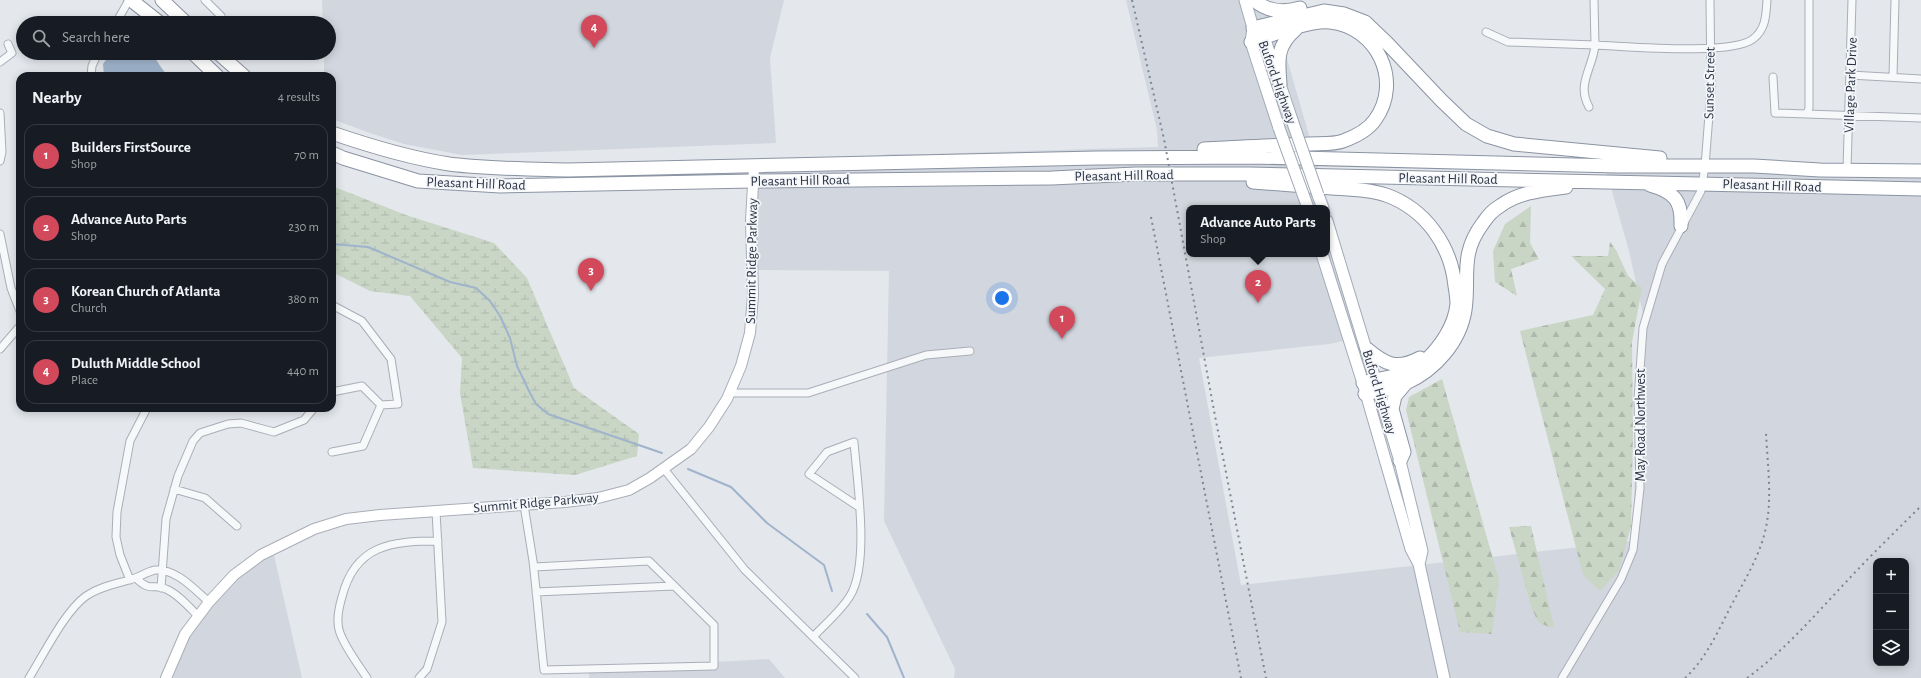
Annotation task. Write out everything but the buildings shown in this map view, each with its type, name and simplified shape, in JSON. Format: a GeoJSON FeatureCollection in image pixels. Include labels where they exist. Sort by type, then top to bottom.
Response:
{"type":"FeatureCollection","features":[{"type":"Feature","properties":{"kind":"highway"},"geometry":{"type":"LineString","coordinates":[[130,0],[151,16]]}},
{"type":"Feature","properties":{"kind":"highway"},"geometry":{"type":"LineString","coordinates":[[162,0],[179,16]]}},
{"type":"Feature","properties":{"kind":"highway"},"geometry":{"type":"LineString","coordinates":[[1254,0],[1262,7],[1288,12],[1322,4],[1341,5],[1359,10],[1377,22],[1413,57],[1441,100]]}},
{"type":"Feature","properties":{"kind":"highway"},"geometry":{"type":"LineString","coordinates":[[1253,28],[1324,11],[1344,14],[1365,22],[1466,124],[1487,136],[1514,144],[1692,161],[1705,166]]}},
{"type":"Feature","properties":{"kind":"highway"},"geometry":{"type":"LineString","coordinates":[[1097,158],[1146,152],[1341,142],[1364,130],[1375,120],[1385,99],[1386,70],[1376,48],[1364,35],[1349,27],[1330,22],[1310,24],[1251,42]]}},
{"type":"Feature","properties":{"kind":"highway"},"geometry":{"type":"LineString","coordinates":[[1280,84],[1278,59],[1280,50],[1284,41],[1297,28]]}},
{"type":"Feature","properties":{"kind":"highway"},"geometry":{"type":"LineString","coordinates":[[200,60],[213,72]]}},
{"type":"Feature","properties":{"kind":"highway"},"geometry":{"type":"LineString","coordinates":[[226,60],[239,72]]}},
{"type":"Feature","properties":{"kind":"highway","name":"Pleasant Hill Road"},"geometry":{"type":"LineString","coordinates":[[336,134],[374,147],[449,164],[494,168],[568,170],[754,167],[1097,158],[1255,157],[1548,163],[1617,166],[1754,166],[1847,170],[1921,171]]}},
{"type":"Feature","properties":{"kind":"highway","name":"Pleasant Hill Road"},"geometry":{"type":"LineString","coordinates":[[336,155],[403,176],[426,181],[500,186],[753,181],[1052,178],[1136,174],[1249,174],[1921,189]]}},
{"type":"Feature","properties":{"kind":"highway"},"geometry":{"type":"LineString","coordinates":[[1136,174],[1361,190],[1386,195],[1409,206],[1435,231],[1444,246],[1454,273],[1457,304],[1451,326],[1441,344],[1424,362],[1408,373],[1378,385]]}},
{"type":"Feature","properties":{"kind":"highway"},"geometry":{"type":"LineString","coordinates":[[1400,461],[1404,452],[1392,409],[1395,396],[1406,383],[1433,366],[1448,350],[1458,332],[1465,310],[1466,264],[1470,246],[1476,233],[1486,219],[1499,206],[1518,196],[1531,192],[1598,182]]}},
{"type":"Feature","properties":{"kind":"highway"},"geometry":{"type":"LineString","coordinates":[[1643,182],[1658,187],[1671,194],[1679,202],[1682,212],[1681,226]]}},
{"type":"Feature","properties":{"kind":"highway"},"geometry":{"type":"LineString","coordinates":[[1367,349],[1386,363],[1396,365],[1410,363],[1423,357],[1438,340],[1446,325],[1451,307],[1454,273]]}},
{"type":"Feature","properties":{"kind":"highway"},"geometry":{"type":"LineString","coordinates":[[1364,388],[1378,385],[1406,383]]}},
{"type":"Feature","properties":{"kind":"main road","name":"Buford Highway"},"geometry":{"type":"LineString","coordinates":[[1245,0],[1253,28],[1251,42],[1279,128],[1307,205]]}},
{"type":"Feature","properties":{"kind":"main road","name":"Buford Highway"},"geometry":{"type":"LineString","coordinates":[[1253,28],[1264,37],[1322,205]]}},
{"type":"Feature","properties":{"kind":"main road","name":"Buford Highway"},"geometry":{"type":"LineString","coordinates":[[1330,231],[1400,461],[1422,551],[1419,564]]}},
{"type":"Feature","properties":{"kind":"main road","name":"Buford Highway"},"geometry":{"type":"LineString","coordinates":[[1323,257],[1364,388],[1411,549],[1419,564],[1444,678]]}},
{"type":"Feature","properties":{"kind":"street"},"geometry":{"type":"LineString","coordinates":[[120,16],[130,0]]}},
{"type":"Feature","properties":{"kind":"street"},"geometry":{"type":"LineString","coordinates":[[205,0],[221,16]]}},
{"type":"Feature","properties":{"kind":"street"},"geometry":{"type":"LineString","coordinates":[[1589,107],[1584,98],[1583,88],[1594,56],[1594,0]]}},
{"type":"Feature","properties":{"kind":"street","name":"Sunset Street"},"geometry":{"type":"LineString","coordinates":[[1705,166],[1711,89],[1710,0]]}},
{"type":"Feature","properties":{"kind":"street"},"geometry":{"type":"LineString","coordinates":[[1486,32],[1508,42],[1710,49],[1741,44],[1752,39],[1759,33],[1766,20],[1767,0]]}},
{"type":"Feature","properties":{"kind":"street"},"geometry":{"type":"LineString","coordinates":[[1807,114],[1809,108],[1809,0]]}},
{"type":"Feature","properties":{"kind":"street","name":"Village Park Drive"},"geometry":{"type":"LineString","coordinates":[[1847,170],[1852,0]]}},
{"type":"Feature","properties":{"kind":"street"},"geometry":{"type":"LineString","coordinates":[[1893,77],[1895,0]]}},
{"type":"Feature","properties":{"kind":"street"},"geometry":{"type":"LineString","coordinates":[[0,62],[12,53],[8,44]]}},
{"type":"Feature","properties":{"kind":"street"},"geometry":{"type":"LineString","coordinates":[[92,72],[92,66],[95,60]]}},
{"type":"Feature","properties":{"kind":"street"},"geometry":{"type":"LineString","coordinates":[[1850,75],[1921,79]]}},
{"type":"Feature","properties":{"kind":"street"},"geometry":{"type":"LineString","coordinates":[[1773,77],[1775,113],[1921,118]]}},
{"type":"Feature","properties":{"kind":"street"},"geometry":{"type":"LineString","coordinates":[[0,113],[2,152],[0,161]]}},
{"type":"Feature","properties":{"kind":"street","name":"May Road Northwest"},"geometry":{"type":"LineString","coordinates":[[1562,678],[1621,579],[1633,550],[1640,488],[1638,399],[1643,328],[1662,264],[1701,191],[1705,166]]}},
{"type":"Feature","properties":{"kind":"street","name":"Summit Ridge Parkway"},"geometry":{"type":"LineString","coordinates":[[166,678],[185,634],[209,602],[234,575],[261,555],[314,529],[346,519],[598,498],[629,490],[664,469],[691,449],[709,428],[730,393],[741,366],[750,332],[753,295],[751,221],[754,167]]}},
{"type":"Feature","properties":{"kind":"street"},"geometry":{"type":"LineString","coordinates":[[0,234],[11,288],[16,301]]}},
{"type":"Feature","properties":{"kind":"street"},"geometry":{"type":"LineString","coordinates":[[336,307],[362,321],[391,359],[398,404],[381,405],[362,386],[336,391]]}},
{"type":"Feature","properties":{"kind":"street"},"geometry":{"type":"LineString","coordinates":[[0,349],[16,331]]}},
{"type":"Feature","properties":{"kind":"street"},"geometry":{"type":"LineString","coordinates":[[730,393],[808,393],[926,355],[970,351]]}},
{"type":"Feature","properties":{"kind":"street"},"geometry":{"type":"LineString","coordinates":[[332,452],[363,446],[381,405]]}},
{"type":"Feature","properties":{"kind":"street"},"geometry":{"type":"LineString","coordinates":[[145,412],[130,441],[117,512],[116,537],[120,555],[133,579],[151,588],[165,588],[176,595],[198,616]]}},
{"type":"Feature","properties":{"kind":"street"},"geometry":{"type":"LineString","coordinates":[[161,588],[166,519],[174,489],[193,441],[200,433],[228,424],[241,423],[274,432],[304,420],[311,412]]}},
{"type":"Feature","properties":{"kind":"street"},"geometry":{"type":"LineString","coordinates":[[813,637],[850,597],[855,586],[862,545],[854,442],[827,452],[809,474],[859,507]]}},
{"type":"Feature","properties":{"kind":"street"},"geometry":{"type":"LineString","coordinates":[[664,469],[745,570],[855,678]]}},
{"type":"Feature","properties":{"kind":"street"},"geometry":{"type":"LineString","coordinates":[[174,489],[205,498],[237,526]]}},
{"type":"Feature","properties":{"kind":"street"},"geometry":{"type":"LineString","coordinates":[[524,505],[534,567],[544,670],[714,666],[714,625],[649,561],[534,567]]}},
{"type":"Feature","properties":{"kind":"street"},"geometry":{"type":"LineString","coordinates":[[420,678],[429,662],[442,622],[436,511]]}},
{"type":"Feature","properties":{"kind":"street"},"geometry":{"type":"LineString","coordinates":[[367,678],[339,632],[339,607],[346,580],[366,555],[388,545],[410,541],[438,541]]}},
{"type":"Feature","properties":{"kind":"street"},"geometry":{"type":"LineString","coordinates":[[29,678],[72,609],[86,596],[100,588],[133,579],[155,570],[163,571],[171,573],[185,581],[209,602]]}},
{"type":"Feature","properties":{"kind":"street"},"geometry":{"type":"LineString","coordinates":[[536,592],[674,586]]}},
{"type":"Feature","properties":{"kind":"shaded area"},"geometry":{"type":"Polygon","coordinates":[[[322,0],[784,0],[770,58],[776,143],[462,155],[404,144],[336,120],[336,72],[324,72],[324,60],[336,60],[336,16],[323,16],[322,0]]]}},
{"type":"Feature","properties":{"kind":"shaded area"},"geometry":{"type":"Polygon","coordinates":[[[1126,0],[1261,0],[1287,59],[1329,205],[1186,205],[1186,257],[1330,257],[1330,208],[1367,336],[1329,344],[1199,358],[1241,585],[1633,541],[1637,404],[1643,314],[1629,251],[1603,160],[1921,178],[1921,678],[954,678],[955,669],[884,521],[889,271],[757,270],[756,171],[891,154],[1158,147],[1157,130],[1126,0]]]}},
{"type":"Feature","properties":{"kind":"shaded area"},"geometry":{"type":"Polygon","coordinates":[[[273,551],[302,678],[170,678],[186,643],[201,618],[235,577],[273,551]]]}},
{"type":"Feature","properties":{"kind":"shaded area"},"geometry":{"type":"Polygon","coordinates":[[[769,659],[785,678],[589,678],[589,669],[769,659]]]}},
{"type":"Feature","properties":{"kind":"green space"},"geometry":{"type":"Polygon","coordinates":[[[336,188],[406,215],[494,243],[527,278],[574,388],[639,434],[637,456],[575,475],[473,468],[460,393],[462,358],[410,296],[370,291],[336,274],[336,188]]]}},
{"type":"Feature","properties":{"kind":"green space"},"geometry":{"type":"Polygon","coordinates":[[[1531,206],[1530,243],[1539,259],[1511,269],[1517,296],[1495,282],[1493,251],[1505,224],[1531,206]]]}},
{"type":"Feature","properties":{"kind":"green space"},"geometry":{"type":"Polygon","coordinates":[[[1610,242],[1616,250],[1628,276],[1642,288],[1632,342],[1633,435],[1631,526],[1619,570],[1600,591],[1583,575],[1520,331],[1593,315],[1605,289],[1571,256],[1608,256],[1610,242]]]}},
{"type":"Feature","properties":{"kind":"green space"},"geometry":{"type":"Polygon","coordinates":[[[1442,379],[1499,580],[1492,634],[1460,632],[1406,410],[1409,397],[1442,379]]]}},
{"type":"Feature","properties":{"kind":"green space"},"geometry":{"type":"Polygon","coordinates":[[[1531,526],[1554,627],[1549,627],[1538,622],[1531,606],[1509,527],[1531,526]]]}},
{"type":"Feature","properties":{"kind":"water"},"geometry":{"type":"Polygon","coordinates":[[[106,60],[157,60],[164,72],[104,72],[103,64],[106,60]]]}},
{"type":"Feature","properties":{"kind":"waterway"},"geometry":{"type":"LineString","coordinates":[[336,244],[368,247],[450,282],[476,288],[490,301],[500,316],[510,338],[517,366],[536,404],[548,414],[662,453]]}},
{"type":"Feature","properties":{"kind":"waterway"},"geometry":{"type":"LineString","coordinates":[[688,469],[731,487],[767,523],[824,565],[832,591]]}},
{"type":"Feature","properties":{"kind":"waterway"},"geometry":{"type":"LineString","coordinates":[[867,614],[887,637],[904,678]]}},
{"type":"Feature","properties":{"kind":"railway"},"geometry":{"type":"LineString","coordinates":[[1132,0],[1164,139],[1215,416],[1266,678]]}},
{"type":"Feature","properties":{"kind":"railway"},"geometry":{"type":"LineString","coordinates":[[1151,217],[1241,678]]}},
{"type":"Feature","properties":{"kind":"railway"},"geometry":{"type":"LineString","coordinates":[[1685,678],[1699,662],[1711,644],[1752,566],[1765,533],[1769,500],[1766,431]]}},
{"type":"Feature","properties":{"kind":"railway"},"geometry":{"type":"LineString","coordinates":[[1747,678],[1761,668],[1786,645],[1921,506]]}},
{"type":"Feature","properties":{"kind":"place","name":"Duluth Middle School"},"geometry":{"type":"Point","coordinates":[594,48]}},
{"type":"Feature","properties":{"kind":"place","name":"Korean Church of Atlanta"},"geometry":{"type":"Point","coordinates":[591,291]}},
{"type":"Feature","properties":{"kind":"place","name":"Advance Auto Parts"},"geometry":{"type":"Point","coordinates":[1258,303]}},
{"type":"Feature","properties":{"kind":"place","name":"Builders FirstSource"},"geometry":{"type":"Point","coordinates":[1062,339]}}]}
